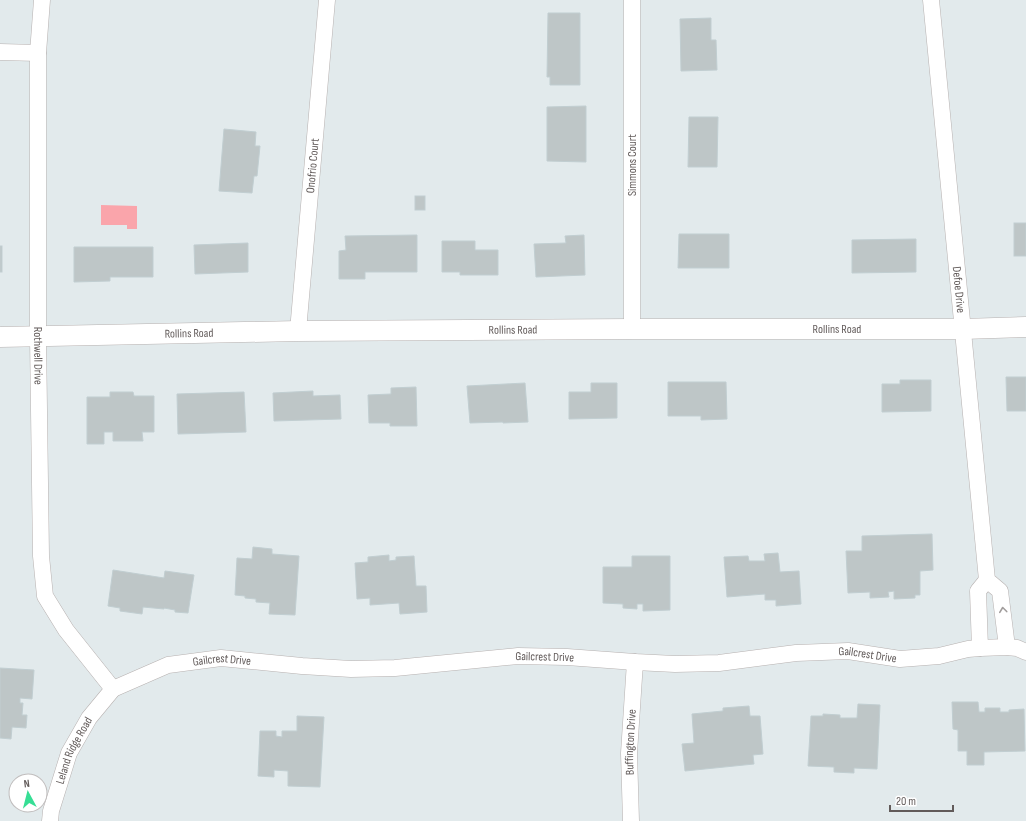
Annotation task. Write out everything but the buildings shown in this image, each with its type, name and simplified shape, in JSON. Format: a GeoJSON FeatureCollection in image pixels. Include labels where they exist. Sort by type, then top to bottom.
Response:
{"type":"FeatureCollection","features":[{"type":"Feature","properties":{"kind":"street","name":"Rothwell Drive"},"geometry":{"type":"LineString","coordinates":[[42,0],[38,53],[38,337],[41,556],[45,596],[66,630],[113,689]]}},
{"type":"Feature","properties":{"kind":"street","name":"Onofrio Court"},"geometry":{"type":"LineString","coordinates":[[298,331],[327,0]]}},
{"type":"Feature","properties":{"kind":"street","name":"Simmons Court"},"geometry":{"type":"LineString","coordinates":[[632,0],[632,329]]}},
{"type":"Feature","properties":{"kind":"street","name":"Defoe Drive"},"geometry":{"type":"LineString","coordinates":[[931,0],[987,580]]}},
{"type":"Feature","properties":{"kind":"street"},"geometry":{"type":"LineString","coordinates":[[0,52],[38,53]]}},
{"type":"Feature","properties":{"kind":"street","name":"Rollins Road"},"geometry":{"type":"LineString","coordinates":[[0,337],[298,331],[1026,328]]}},
{"type":"Feature","properties":{"kind":"street"},"geometry":{"type":"LineString","coordinates":[[980,648],[978,591],[987,580],[1000,591],[1007,647]]}},
{"type":"Feature","properties":{"kind":"street","name":"Gailcrest Drive"},"geometry":{"type":"LineString","coordinates":[[113,689],[168,665],[221,658],[351,669],[395,668],[518,656],[567,657],[675,664],[718,663],[796,653],[848,651],[900,659],[939,656],[968,648],[1007,647],[1017,648],[1026,652]]}},
{"type":"Feature","properties":{"kind":"street","name":"Buffington Drive"},"geometry":{"type":"LineString","coordinates":[[631,821],[629,753],[635,662]]}},
{"type":"Feature","properties":{"kind":"street","name":"Leland Ridge Road"},"geometry":{"type":"LineString","coordinates":[[50,821],[51,811],[69,753],[88,718],[113,689]]}},
{"type":"Feature","properties":{"kind":"shaded area"},"geometry":{"type":"Polygon","coordinates":[[[101,205],[137,206],[137,229],[127,229],[127,225],[101,225],[101,205]]]}}]}
